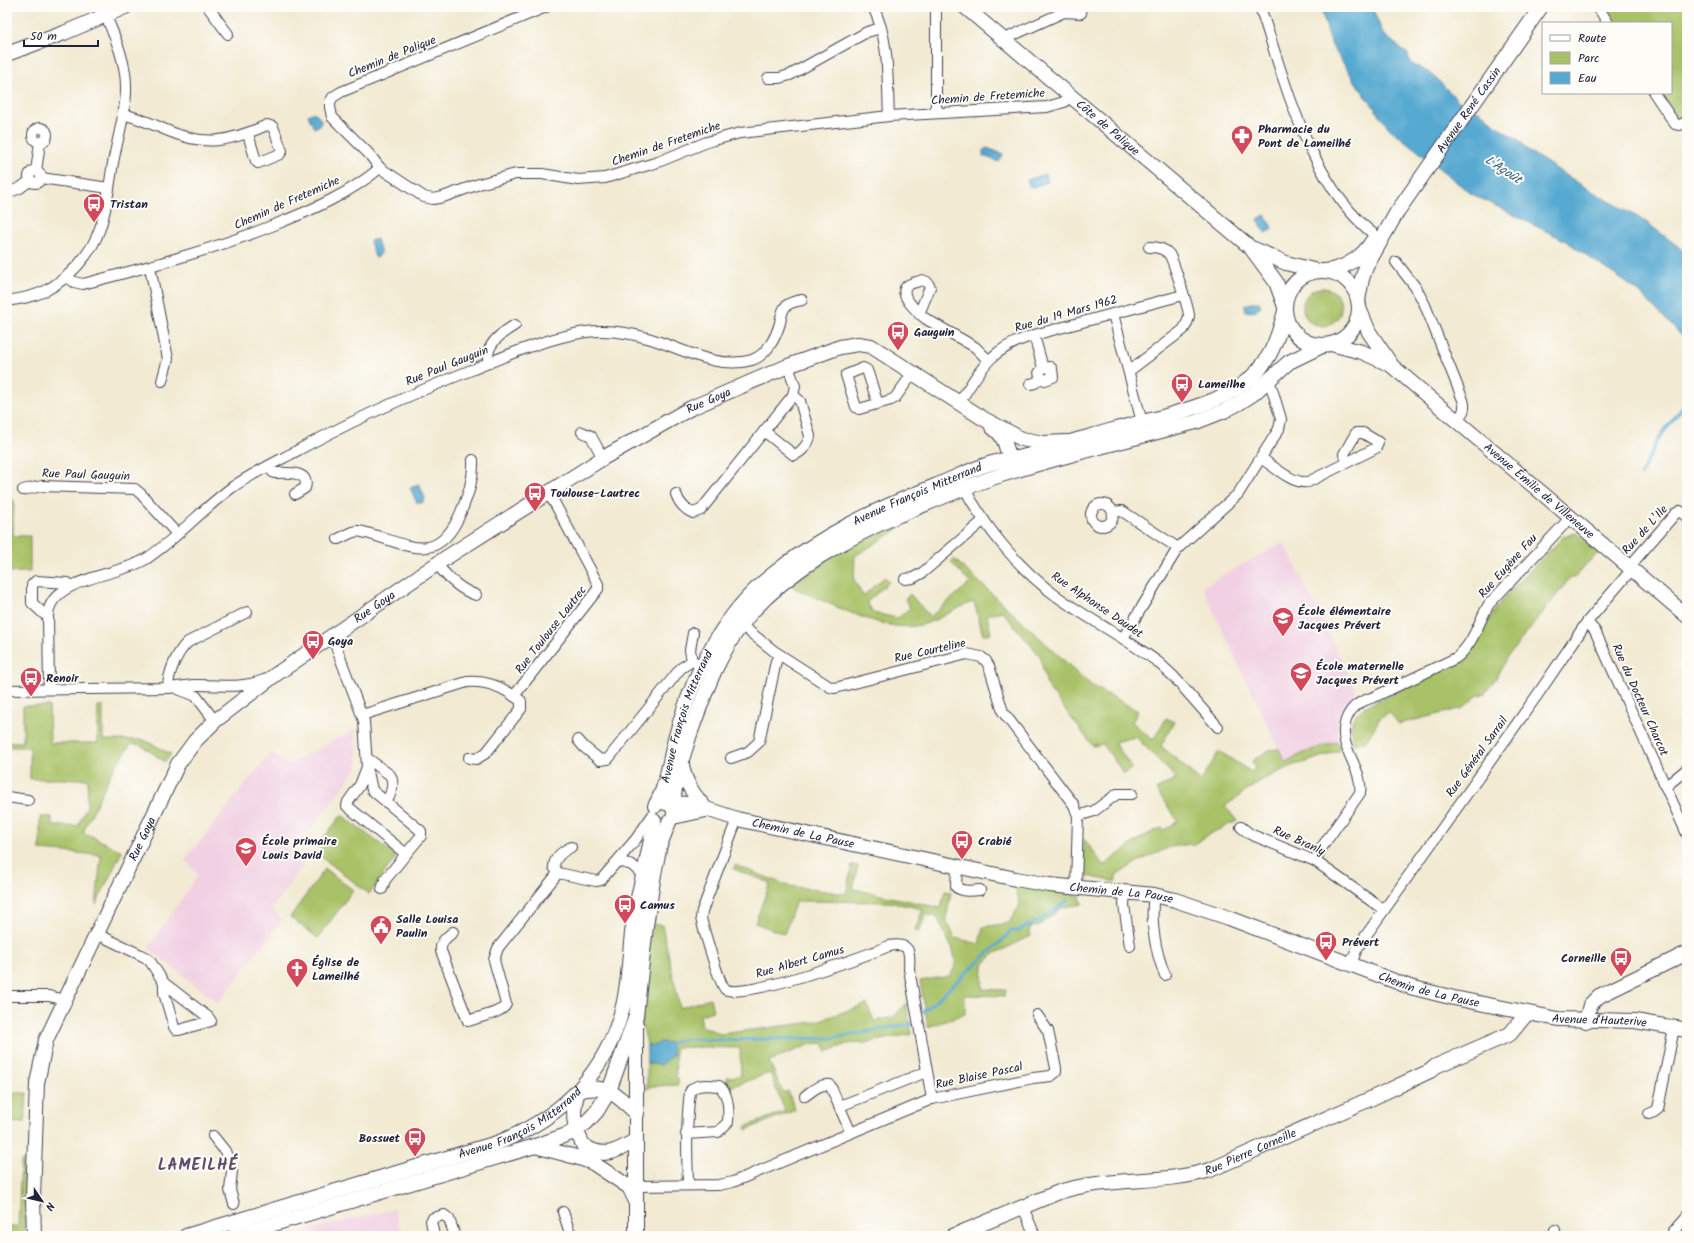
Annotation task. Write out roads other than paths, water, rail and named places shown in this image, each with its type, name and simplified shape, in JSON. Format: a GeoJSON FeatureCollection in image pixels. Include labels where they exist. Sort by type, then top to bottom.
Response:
{"type":"FeatureCollection","features":[{"type":"Feature","properties":{"kind":"street"},"geometry":{"type":"LineString","coordinates":[[7,54],[64,33],[125,7]]}},
{"type":"Feature","properties":{"kind":"street"},"geometry":{"type":"LineString","coordinates":[[208,7],[228,34]]}},
{"type":"Feature","properties":{"kind":"street","name":"Chemin de Palique"},"geometry":{"type":"LineString","coordinates":[[380,168],[369,154],[332,117],[330,102],[333,97],[341,92],[546,7]]}},
{"type":"Feature","properties":{"kind":"street"},"geometry":{"type":"LineString","coordinates":[[873,7],[881,28],[886,50],[889,116]]}},
{"type":"Feature","properties":{"kind":"street"},"geometry":{"type":"LineString","coordinates":[[936,7],[936,108],[940,113]]}},
{"type":"Feature","properties":{"kind":"street","name":"Côte de Palique"},"geometry":{"type":"LineString","coordinates":[[965,7],[1006,41],[1067,98],[1251,248],[1276,282],[1285,309]]}},
{"type":"Feature","properties":{"kind":"street"},"geometry":{"type":"LineString","coordinates":[[1260,7],[1309,147],[1339,199],[1357,220],[1376,236]]}},
{"type":"Feature","properties":{"kind":"street","name":"Avenue René Cassin"},"geometry":{"type":"LineString","coordinates":[[1359,304],[1362,279],[1366,267],[1397,212],[1541,7]]}},
{"type":"Feature","properties":{"kind":"street"},"geometry":{"type":"LineString","coordinates":[[1598,7],[1607,22]]}},
{"type":"Feature","properties":{"kind":"street"},"geometry":{"type":"LineString","coordinates":[[1006,41],[1011,36],[1064,12],[1081,13]]}},
{"type":"Feature","properties":{"kind":"street"},"geometry":{"type":"LineString","coordinates":[[7,301],[45,291],[66,276],[84,258],[95,240],[103,218],[126,95],[126,78],[116,43],[106,16]]}},
{"type":"Feature","properties":{"kind":"street"},"geometry":{"type":"LineString","coordinates":[[768,78],[779,78],[790,75],[867,32],[881,28]]}},
{"type":"Feature","properties":{"kind":"street"},"geometry":{"type":"LineString","coordinates":[[1655,94],[1675,124],[1680,125],[1687,121]]}},
{"type":"Feature","properties":{"kind":"street","name":"Chemin de Fretemiche"},"geometry":{"type":"LineString","coordinates":[[66,276],[74,282],[83,284],[150,267],[234,241],[288,219],[352,189],[365,181],[380,168],[428,199],[434,199],[485,182],[516,174],[535,174],[578,180],[605,178],[654,164],[707,142],[729,135],[889,116],[1040,108],[1067,98]]}},
{"type":"Feature","properties":{"kind":"street"},"geometry":{"type":"LineString","coordinates":[[122,114],[185,138],[197,141],[216,141],[248,134]]}},
{"type":"Feature","properties":{"kind":"street"},"geometry":{"type":"LineString","coordinates":[[39,174],[40,143]]}},
{"type":"Feature","properties":{"kind":"street"},"geometry":{"type":"LineString","coordinates":[[7,193],[20,188],[30,180],[29,176],[31,173],[108,188]]}},
{"type":"Feature","properties":{"kind":"street","name":"Avenue René Cassin"},"geometry":{"type":"LineString","coordinates":[[1320,271],[1335,270],[1356,258],[1366,250],[1397,212]]}},
{"type":"Feature","properties":{"kind":"street"},"geometry":{"type":"LineString","coordinates":[[1129,371],[1183,330],[1186,326],[1188,314],[1169,254],[1165,250],[1149,247]]}},
{"type":"Feature","properties":{"kind":"street","name":"Côte de Palique"},"geometry":{"type":"LineString","coordinates":[[1251,248],[1286,263],[1320,271]]}},
{"type":"Feature","properties":{"kind":"street"},"geometry":{"type":"LineString","coordinates":[[1396,262],[1416,288],[1426,305],[1434,324],[1465,408],[1464,412],[1457,420]]}},
{"type":"Feature","properties":{"kind":"street"},"geometry":{"type":"LineString","coordinates":[[150,267],[168,359],[162,380]]}},
{"type":"Feature","properties":{"kind":"street"},"geometry":{"type":"LineString","coordinates":[[1320,271],[1334,272],[1346,280],[1355,291],[1359,304],[1357,320],[1351,331],[1342,339],[1327,344],[1313,344],[1302,339],[1294,332],[1288,322],[1285,309],[1286,297],[1298,280],[1306,274],[1320,271]]}},
{"type":"Feature","properties":{"kind":"street","name":"Rue du 19 Mars 1962"},"geometry":{"type":"LineString","coordinates":[[959,403],[988,360],[1014,342],[1034,335],[1183,295]]}},
{"type":"Feature","properties":{"kind":"street"},"geometry":{"type":"LineString","coordinates":[[765,375],[757,358],[767,349],[777,332],[784,308],[787,305],[802,300]]}},
{"type":"Feature","properties":{"kind":"street","name":"Avenue Émilie de Villeneuve"},"geometry":{"type":"LineString","coordinates":[[1359,304],[1369,332],[1392,366]]}},
{"type":"Feature","properties":{"kind":"street","name":"Avenue François Mitterrand"},"geometry":{"type":"LineString","coordinates":[[234,1236],[535,1146],[575,1131],[592,1118],[609,1091],[636,1016],[646,926],[660,844],[665,788],[679,725],[697,663],[738,607],[771,575],[798,555],[850,523],[1017,462],[1067,442],[1205,404],[1229,393],[1250,379],[1262,367],[1271,353],[1279,333],[1285,309]]}},
{"type":"Feature","properties":{"kind":"street"},"geometry":{"type":"LineString","coordinates":[[919,314],[975,348],[988,360]]}},
{"type":"Feature","properties":{"kind":"street"},"geometry":{"type":"LineString","coordinates":[[1113,314],[1142,422]]}},
{"type":"Feature","properties":{"kind":"street"},"geometry":{"type":"LineString","coordinates":[[489,363],[487,356],[490,348],[500,336],[515,325]]}},
{"type":"Feature","properties":{"kind":"street","name":"Rue Paul Gauguin"},"geometry":{"type":"LineString","coordinates":[[49,689],[48,614],[49,606],[52,600],[70,587],[140,563],[229,490],[322,437],[376,410],[437,383],[489,363],[561,338],[585,332],[603,331],[650,339],[690,354],[713,360],[737,362],[757,358]]}},
{"type":"Feature","properties":{"kind":"street"},"geometry":{"type":"LineString","coordinates":[[1030,384],[1035,383],[1042,373],[1034,335]]}},
{"type":"Feature","properties":{"kind":"street","name":"Rue Goya"},"geometry":{"type":"LineString","coordinates":[[34,1236],[33,1198],[37,1083],[46,1040],[178,764],[195,741],[215,721],[275,675],[331,636],[441,562],[603,458],[691,408],[765,375],[832,349],[858,344],[871,346],[878,349],[984,419],[1022,438],[1043,443],[1067,442]]}},
{"type":"Feature","properties":{"kind":"street","name":"Avenue Émilie de Villeneuve"},"geometry":{"type":"LineString","coordinates":[[1327,344],[1362,352],[1392,366],[1687,616]]}},
{"type":"Feature","properties":{"kind":"street","name":"Avenue François Mitterrand"},"geometry":{"type":"LineString","coordinates":[[186,1236],[497,1143],[522,1132],[545,1119],[567,1103],[578,1091],[606,1052],[620,1015],[625,994],[634,919],[644,876],[681,761],[697,715],[716,668],[741,625],[758,606],[806,566],[840,544],[961,482],[1003,457],[1017,462],[1208,418],[1239,403],[1294,359],[1327,344]]}},
{"type":"Feature","properties":{"kind":"street"},"geometry":{"type":"LineString","coordinates":[[676,494],[681,504],[690,511],[693,512],[701,510],[793,395],[795,386],[788,366]]}},
{"type":"Feature","properties":{"kind":"street"},"geometry":{"type":"LineString","coordinates":[[878,404],[897,397],[913,373]]}},
{"type":"Feature","properties":{"kind":"street"},"geometry":{"type":"LineString","coordinates":[[1123,638],[1178,548],[1238,494],[1261,458],[1280,424],[1281,419],[1269,379]]}},
{"type":"Feature","properties":{"kind":"street"},"geometry":{"type":"LineString","coordinates":[[764,431],[794,455],[799,453],[806,445],[810,436],[800,401],[793,395]]}},
{"type":"Feature","properties":{"kind":"street","name":"Rue Goya"},"geometry":{"type":"LineString","coordinates":[[984,419],[1001,436],[1017,462]]}},
{"type":"Feature","properties":{"kind":"street"},"geometry":{"type":"LineString","coordinates":[[582,432],[591,436],[603,458]]}},
{"type":"Feature","properties":{"kind":"street"},"geometry":{"type":"LineString","coordinates":[[1017,462],[1025,450],[1022,438]]}},
{"type":"Feature","properties":{"kind":"street"},"geometry":{"type":"LineString","coordinates":[[1261,458],[1296,481],[1302,483],[1308,482],[1346,463]]}},
{"type":"Feature","properties":{"kind":"street"},"geometry":{"type":"LineString","coordinates":[[338,539],[358,531],[412,547],[424,548],[437,545],[446,537],[459,517],[473,478],[473,460]]}},
{"type":"Feature","properties":{"kind":"street"},"geometry":{"type":"LineString","coordinates":[[268,467],[274,473],[295,473],[304,478],[306,483],[305,488],[295,494]]}},
{"type":"Feature","properties":{"kind":"street","name":"Rue Alphonse Daudet"},"geometry":{"type":"LineString","coordinates":[[961,482],[984,520],[1012,555],[1054,594],[1159,663],[1174,677],[1218,727]]}},
{"type":"Feature","properties":{"kind":"street","name":"Rue Paul Gauguin"},"geometry":{"type":"LineString","coordinates":[[23,490],[42,486],[135,489],[177,534]]}},
{"type":"Feature","properties":{"kind":"street","name":"Rue Toulouse Lautrec"},"geometry":{"type":"LineString","coordinates":[[514,696],[598,589],[598,584],[554,502],[547,493]]}},
{"type":"Feature","properties":{"kind":"street"},"geometry":{"type":"LineString","coordinates":[[1112,512],[1122,511],[1178,548]]}},
{"type":"Feature","properties":{"kind":"street","name":"Rue de L’Ile"},"geometry":{"type":"LineString","coordinates":[[1631,568],[1675,514],[1684,514]]}},
{"type":"Feature","properties":{"kind":"street","name":"Rue Eugène Fau"},"geometry":{"type":"LineString","coordinates":[[1315,861],[1322,847],[1360,792],[1360,783],[1344,737],[1344,725],[1350,712],[1360,702],[1374,697],[1456,658],[1467,648],[1480,625],[1481,618],[1497,595],[1571,517]]}},
{"type":"Feature","properties":{"kind":"street"},"geometry":{"type":"LineString","coordinates":[[905,579],[913,578],[922,573],[984,520]]}},
{"type":"Feature","properties":{"kind":"street"},"geometry":{"type":"LineString","coordinates":[[437,545],[445,574],[468,592],[476,595]]}},
{"type":"Feature","properties":{"kind":"street","name":"Rue Général Sarrail"},"geometry":{"type":"LineString","coordinates":[[1351,965],[1357,948],[1538,694],[1587,622],[1631,568]]}},
{"type":"Feature","properties":{"kind":"street"},"geometry":{"type":"LineString","coordinates":[[48,614],[44,614],[32,603],[33,583],[36,581],[66,582],[70,587]]}},
{"type":"Feature","properties":{"kind":"street"},"geometry":{"type":"LineString","coordinates":[[171,688],[169,676],[184,646],[188,642],[247,612]]}},
{"type":"Feature","properties":{"kind":"street","name":"Rue du Docteur Charcot"},"geometry":{"type":"LineString","coordinates":[[1587,622],[1595,631],[1687,834]]}},
{"type":"Feature","properties":{"kind":"street","name":"Rue Courteline"},"geometry":{"type":"LineString","coordinates":[[741,625],[780,655],[826,686],[835,688],[967,654],[981,657],[989,666],[1003,712],[1074,805],[1078,816],[1076,887]]}},
{"type":"Feature","properties":{"kind":"street"},"geometry":{"type":"LineString","coordinates":[[578,740],[600,760],[608,760],[681,668],[697,663],[690,650],[693,633]]}},
{"type":"Feature","properties":{"kind":"street"},"geometry":{"type":"LineString","coordinates":[[331,636],[364,721],[367,762],[372,790],[420,829],[424,838],[406,854],[385,880],[382,890]]}},
{"type":"Feature","properties":{"kind":"street"},"geometry":{"type":"LineString","coordinates":[[731,758],[748,752],[758,742],[776,661],[780,655]]}},
{"type":"Feature","properties":{"kind":"street"},"geometry":{"type":"LineString","coordinates":[[7,690],[171,688],[194,685],[236,687],[253,684],[275,675]]}},
{"type":"Feature","properties":{"kind":"street"},"geometry":{"type":"LineString","coordinates":[[362,714],[467,682],[490,683],[514,696],[521,702],[521,709],[486,753],[476,759],[469,758]]}},
{"type":"Feature","properties":{"kind":"street"},"geometry":{"type":"LineString","coordinates":[[205,707],[202,697],[204,692],[224,686]]}},
{"type":"Feature","properties":{"kind":"street"},"geometry":{"type":"LineString","coordinates":[[236,687],[242,692],[243,700]]}},
{"type":"Feature","properties":{"kind":"street"},"geometry":{"type":"LineString","coordinates":[[171,688],[191,693],[200,700],[215,721]]}},
{"type":"Feature","properties":{"kind":"street"},"geometry":{"type":"LineString","coordinates":[[681,761],[685,780],[697,799],[707,810]]}},
{"type":"Feature","properties":{"kind":"street"},"geometry":{"type":"LineString","coordinates":[[367,762],[390,775],[392,779],[386,802]]}},
{"type":"Feature","properties":{"kind":"street"},"geometry":{"type":"LineString","coordinates":[[367,762],[360,786],[348,802],[347,806],[406,854]]}},
{"type":"Feature","properties":{"kind":"street"},"geometry":{"type":"LineString","coordinates":[[1664,785],[1670,783],[1687,769]]}},
{"type":"Feature","properties":{"kind":"street"},"geometry":{"type":"LineString","coordinates":[[1078,816],[1094,811],[1117,794],[1132,794]]}},
{"type":"Feature","properties":{"kind":"street"},"geometry":{"type":"LineString","coordinates":[[7,797],[28,800]]}},
{"type":"Feature","properties":{"kind":"street","name":"Chemin de La Pause"},"geometry":{"type":"LineString","coordinates":[[663,815],[691,804],[737,819],[1016,879],[1154,896],[1187,903],[1351,965],[1432,993],[1525,1013]]}},
{"type":"Feature","properties":{"kind":"street"},"geometry":{"type":"LineString","coordinates":[[571,847],[562,853],[556,860],[554,867],[558,873],[599,881],[604,878],[636,839],[663,815]]}},
{"type":"Feature","properties":{"kind":"street","name":"Rue Albert Camus"},"geometry":{"type":"LineString","coordinates":[[737,819],[702,911],[701,918],[715,961],[716,969],[724,989],[731,991],[748,990],[804,976],[889,946],[902,944],[908,950],[909,969],[926,1072],[932,1099]]}},
{"type":"Feature","properties":{"kind":"street","name":"Rue Branly"},"geometry":{"type":"LineString","coordinates":[[1241,826],[1250,834],[1315,861],[1384,910]]}},
{"type":"Feature","properties":{"kind":"street"},"geometry":{"type":"LineString","coordinates":[[618,861],[632,865],[644,876]]}},
{"type":"Feature","properties":{"kind":"street"},"geometry":{"type":"LineString","coordinates":[[957,867],[956,887],[969,892],[980,890]]}},
{"type":"Feature","properties":{"kind":"street"},"geometry":{"type":"LineString","coordinates":[[452,932],[441,945],[441,951],[468,1020],[500,1011],[506,1004],[495,964],[496,952],[558,873]]}},
{"type":"Feature","properties":{"kind":"street"},"geometry":{"type":"LineString","coordinates":[[1125,892],[1124,905],[1130,946]]}},
{"type":"Feature","properties":{"kind":"street"},"geometry":{"type":"LineString","coordinates":[[1154,896],[1153,920],[1159,956],[1165,975]]}},
{"type":"Feature","properties":{"kind":"street"},"geometry":{"type":"LineString","coordinates":[[97,934],[145,957],[150,961],[164,983],[173,988],[211,1021],[176,1030],[164,993],[164,983]]}},
{"type":"Feature","properties":{"kind":"street"},"geometry":{"type":"LineString","coordinates":[[1586,1021],[1590,1005],[1599,996],[1687,953]]}},
{"type":"Feature","properties":{"kind":"street"},"geometry":{"type":"LineString","coordinates":[[7,996],[49,996],[65,1000]]}},
{"type":"Feature","properties":{"kind":"street","name":"Avenue d'Hauterive"},"geometry":{"type":"LineString","coordinates":[[1525,1013],[1558,1019],[1586,1021],[1635,1021],[1680,1029],[1658,1109],[1649,1114]]}},
{"type":"Feature","properties":{"kind":"street","name":"Rue Pierre Corneille"},"geometry":{"type":"LineString","coordinates":[[953,1236],[1075,1187],[1091,1184],[1171,1178],[1210,1170],[1364,1102],[1430,1071],[1436,1066],[1510,1034],[1524,1017],[1525,1013]]}},
{"type":"Feature","properties":{"kind":"street","name":"Rue Blaise Pascal"},"geometry":{"type":"LineString","coordinates":[[632,1187],[688,1184],[720,1185],[733,1182],[932,1099],[1054,1075],[1056,1068],[1048,1031],[1037,1015]]}},
{"type":"Feature","properties":{"kind":"street"},"geometry":{"type":"LineString","coordinates":[[636,1016],[637,1114],[632,1187],[636,1201],[636,1236]]}},
{"type":"Feature","properties":{"kind":"street","name":"Rue Blaise Pascal"},"geometry":{"type":"LineString","coordinates":[[840,1106],[926,1072]]}},
{"type":"Feature","properties":{"kind":"street"},"geometry":{"type":"LineString","coordinates":[[805,1096],[817,1087],[826,1084],[830,1085],[851,1133]]}},
{"type":"Feature","properties":{"kind":"street"},"geometry":{"type":"LineString","coordinates":[[686,1134],[718,1132],[728,1122],[728,1102],[719,1086],[696,1086],[691,1089],[686,1134],[688,1184]]}},
{"type":"Feature","properties":{"kind":"street"},"geometry":{"type":"LineString","coordinates":[[632,1187],[587,1154],[575,1131],[574,1109],[578,1091],[589,1088],[609,1091],[637,1114]]}},
{"type":"Feature","properties":{"kind":"street"},"geometry":{"type":"LineString","coordinates":[[213,1136],[225,1151],[232,1171],[230,1190],[234,1204]]}},
{"type":"Feature","properties":{"kind":"street"},"geometry":{"type":"LineString","coordinates":[[535,1146],[587,1154],[616,1151],[636,1140]]}},
{"type":"Feature","properties":{"kind":"street"},"geometry":{"type":"LineString","coordinates":[[1023,1207],[1035,1236]]}},
{"type":"Feature","properties":{"kind":"street"},"geometry":{"type":"LineString","coordinates":[[563,1212],[571,1236]]}},
{"type":"Feature","properties":{"kind":"street"},"geometry":{"type":"LineString","coordinates":[[434,1236],[431,1221],[434,1218],[444,1215],[449,1219],[455,1236]]}},
{"type":"Feature","properties":{"kind":"street"},"geometry":{"type":"LineString","coordinates":[[1673,1232],[1687,1216]]}},
{"type":"Feature","properties":{"kind":"water","name":"L'Agoût"},"geometry":{"type":"Polygon","coordinates":[[[1321,7],[1372,7],[1383,34],[1408,54],[1410,63],[1430,73],[1460,102],[1482,113],[1502,130],[1518,139],[1530,152],[1583,186],[1646,222],[1683,250],[1687,254],[1687,341],[1638,291],[1566,241],[1470,193],[1389,128],[1354,80],[1332,46],[1321,7]]]}},
{"type":"Feature","properties":{"kind":"water"},"geometry":{"type":"Polygon","coordinates":[[[314,112],[322,121],[319,126],[314,128],[308,115],[314,112]]]}},
{"type":"Feature","properties":{"kind":"water"},"geometry":{"type":"Polygon","coordinates":[[[987,148],[1003,154],[999,162],[983,156],[983,150],[987,148]]]}},
{"type":"Feature","properties":{"kind":"water"},"geometry":{"type":"Polygon","coordinates":[[[1045,174],[1048,182],[1030,188],[1027,180],[1045,174]]]}},
{"type":"Feature","properties":{"kind":"water"},"geometry":{"type":"Polygon","coordinates":[[[1265,215],[1273,229],[1265,233],[1258,219],[1265,215]]]}},
{"type":"Feature","properties":{"kind":"water"},"geometry":{"type":"Polygon","coordinates":[[[377,239],[381,254],[377,258],[375,257],[370,241],[377,239]]]}},
{"type":"Feature","properties":{"kind":"water"},"geometry":{"type":"Polygon","coordinates":[[[1259,302],[1261,306],[1259,309],[1250,312],[1245,311],[1245,305],[1259,302]]]}},
{"type":"Feature","properties":{"kind":"water"},"geometry":{"type":"Polygon","coordinates":[[[419,484],[425,498],[422,503],[417,503],[410,488],[419,484]]]}},
{"type":"Feature","properties":{"kind":"water"},"geometry":{"type":"Polygon","coordinates":[[[660,1042],[670,1043],[673,1055],[661,1065],[647,1063],[647,1044],[654,1046],[660,1042]]]}},
{"type":"Feature","properties":{"kind":"waterway"},"geometry":{"type":"LineString","coordinates":[[1641,475],[1657,441],[1687,401]]}},
{"type":"Feature","properties":{"kind":"waterway"},"geometry":{"type":"LineString","coordinates":[[923,1012],[1007,936],[1010,931],[1019,931],[1028,925],[1039,921],[1069,900]]}},
{"type":"Feature","properties":{"kind":"waterway"},"geometry":{"type":"LineString","coordinates":[[670,1045],[674,1042],[691,1039],[832,1038],[911,1024]]}},
{"type":"Feature","properties":{"kind":"place","name":"Pharmacie du Pont de Lameilhé"},"geometry":{"type":"Point","coordinates":[1242,156]}},
{"type":"Feature","properties":{"kind":"place","name":"Tristan"},"geometry":{"type":"Point","coordinates":[94,224]}},
{"type":"Feature","properties":{"kind":"place","name":"Gauguin"},"geometry":{"type":"Point","coordinates":[898,352]}},
{"type":"Feature","properties":{"kind":"place","name":"Lameilhe"},"geometry":{"type":"Point","coordinates":[1182,404]}},
{"type":"Feature","properties":{"kind":"place","name":"Toulouse-Lautrec"},"geometry":{"type":"Point","coordinates":[535,512]}},
{"type":"Feature","properties":{"kind":"place","name":"École élémentaire Jacques Prévert"},"geometry":{"type":"Point","coordinates":[1283,638]}},
{"type":"Feature","properties":{"kind":"place","name":"Goya"},"geometry":{"type":"Point","coordinates":[313,660]}},
{"type":"Feature","properties":{"kind":"place","name":"École maternelle Jacques Prévert"},"geometry":{"type":"Point","coordinates":[1301,692]}},
{"type":"Feature","properties":{"kind":"place","name":"Renoir"},"geometry":{"type":"Point","coordinates":[31,698]}},
{"type":"Feature","properties":{"kind":"place","name":"Crabié"},"geometry":{"type":"Point","coordinates":[962,860]}},
{"type":"Feature","properties":{"kind":"place","name":"École primaire Louis David"},"geometry":{"type":"Point","coordinates":[246,868]}},
{"type":"Feature","properties":{"kind":"place","name":"Camus"},"geometry":{"type":"Point","coordinates":[625,924]}},
{"type":"Feature","properties":{"kind":"place","name":"Salle Louisa Paulin"},"geometry":{"type":"Point","coordinates":[381,946]}},
{"type":"Feature","properties":{"kind":"place","name":"Prévert"},"geometry":{"type":"Point","coordinates":[1326,962]}},
{"type":"Feature","properties":{"kind":"place","name":"Corneille"},"geometry":{"type":"Point","coordinates":[1621,978]}},
{"type":"Feature","properties":{"kind":"place","name":"Église de Lameilhé"},"geometry":{"type":"Point","coordinates":[297,988]}},
{"type":"Feature","properties":{"kind":"place","name":"Bossuet"},"geometry":{"type":"Point","coordinates":[415,1158]}},
{"type":"Feature","properties":{"kind":"district","name":"LAMEILHÉ"},"geometry":{"type":"Point","coordinates":[198,1165]}}]}
